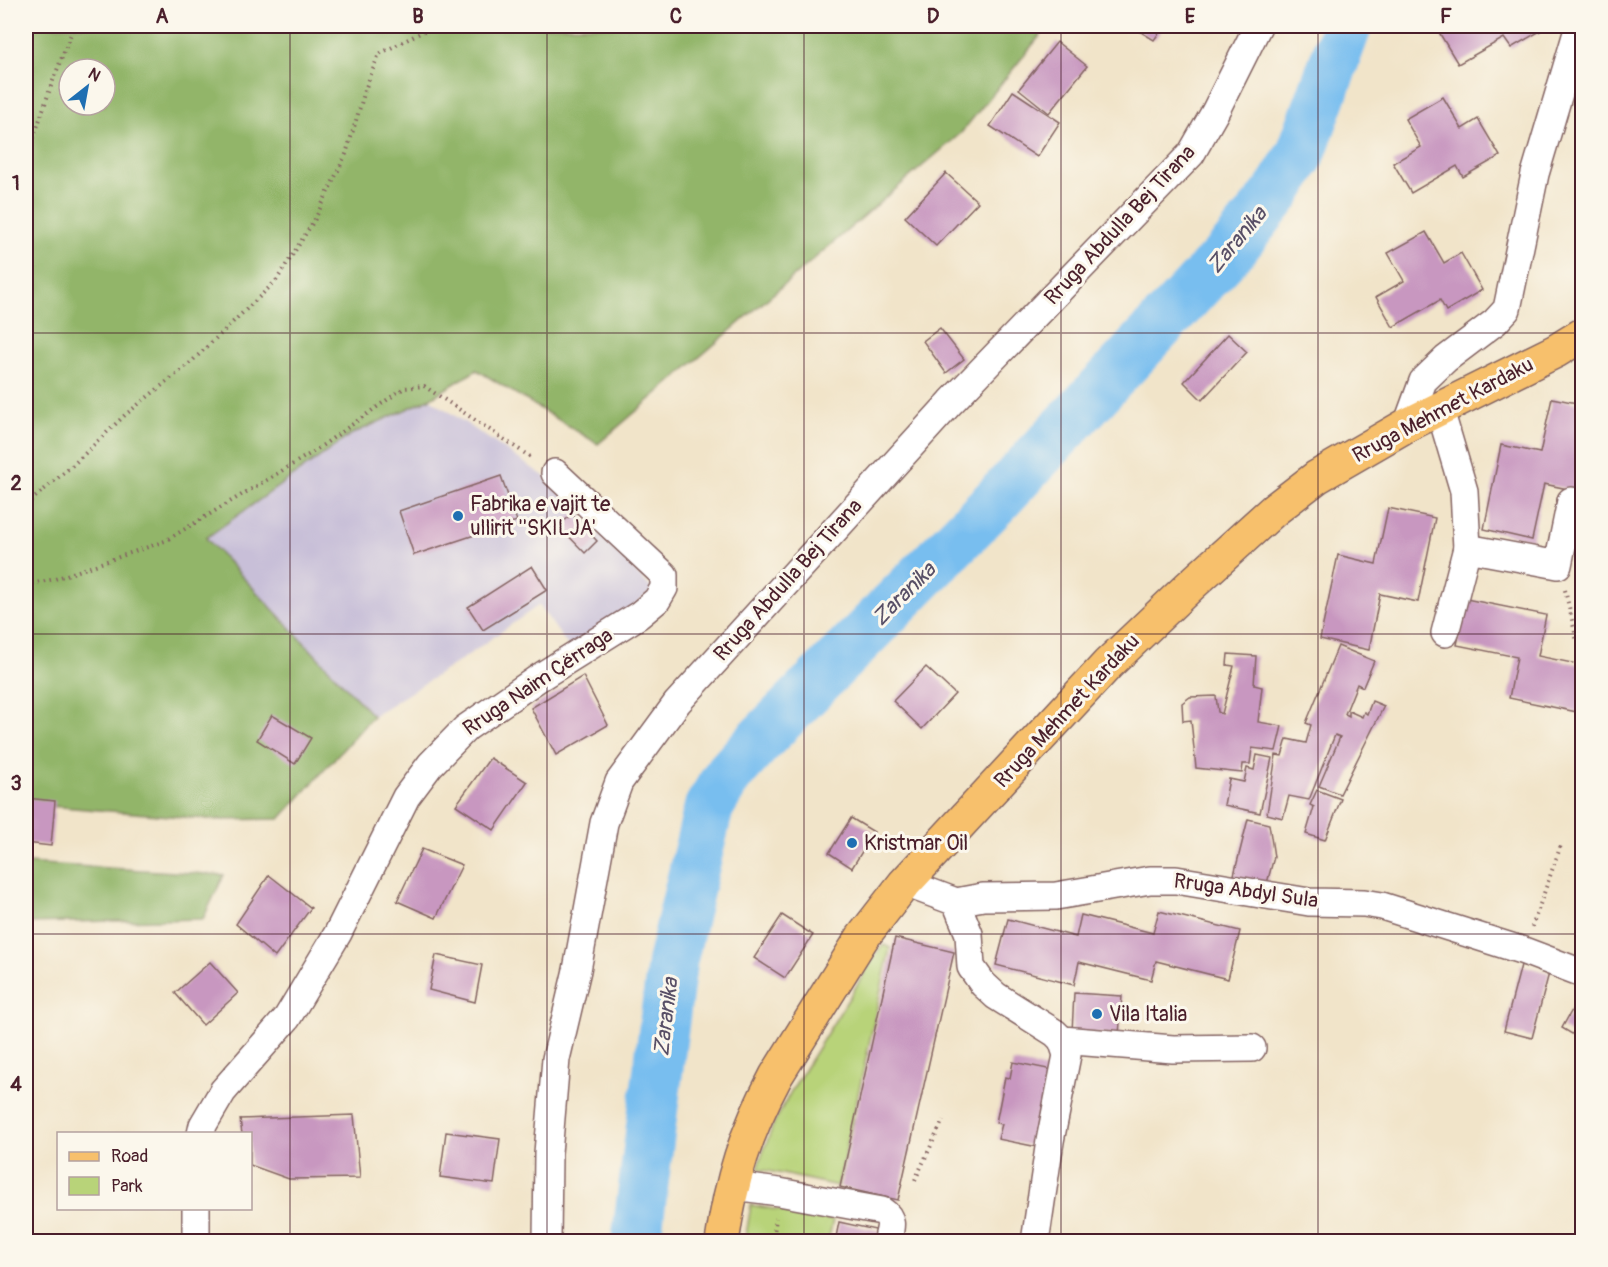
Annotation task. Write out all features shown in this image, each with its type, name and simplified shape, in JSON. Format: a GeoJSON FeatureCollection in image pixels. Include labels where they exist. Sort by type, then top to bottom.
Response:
{"type":"FeatureCollection","features":[{"type":"Feature","properties":{"kind":"main road","name":"Rruga Mehmet Kardaku"},"geometry":{"type":"LineString","coordinates":[[722,1242],[732,1183],[744,1142],[776,1076],[862,938],[904,884],[1108,664],[1274,510],[1317,477],[1407,425],[1556,351],[1582,335]]}},
{"type":"Feature","properties":{"kind":"street","name":"Rruga Abdulla Bej Tirana"},"geometry":{"type":"LineString","coordinates":[[547,1242],[548,1154],[556,1059],[577,970],[604,823],[619,782],[677,703],[935,419],[1191,154],[1258,26]]}},
{"type":"Feature","properties":{"kind":"street"},"geometry":{"type":"LineString","coordinates":[[1407,425],[1423,381],[1446,359],[1495,322],[1507,309],[1535,174],[1579,26]]}},
{"type":"Feature","properties":{"kind":"street"},"geometry":{"type":"LineString","coordinates":[[1440,410],[1464,491],[1467,548],[1445,633]]}},
{"type":"Feature","properties":{"kind":"street","name":"Rruga Naim Çërraga"},"geometry":{"type":"LineString","coordinates":[[201,1132],[202,1125],[224,1091],[287,1018],[338,933],[406,797],[430,765],[465,728],[540,676],[639,615],[657,600],[664,588],[664,575],[555,473]]}},
{"type":"Feature","properties":{"kind":"street"},"geometry":{"type":"LineString","coordinates":[[1467,548],[1558,565],[1571,501],[1582,502]]}},
{"type":"Feature","properties":{"kind":"street","name":"Rruga Abdyl Sula"},"geometry":{"type":"LineString","coordinates":[[956,902],[983,897],[1056,896],[1150,880],[1176,880],[1309,903],[1364,903],[1382,906],[1524,951],[1582,973]]}},
{"type":"Feature","properties":{"kind":"street"},"geometry":{"type":"LineString","coordinates":[[904,884],[956,902],[969,934],[971,966],[983,984],[996,996],[1055,1033],[1062,1040],[1067,1054],[1050,1141],[1035,1242]]}},
{"type":"Feature","properties":{"kind":"street"},"geometry":{"type":"LineString","coordinates":[[1062,1040],[1173,1049],[1252,1048]]}},
{"type":"Feature","properties":{"kind":"street"},"geometry":{"type":"LineString","coordinates":[[732,1183],[882,1211],[889,1216],[891,1224],[887,1242]]}},
{"type":"Feature","properties":{"kind":"street"},"geometry":{"type":"LineString","coordinates":[[196,1210],[196,1242]]}},
{"type":"Feature","properties":{"kind":"path"},"geometry":{"type":"LineString","coordinates":[[26,161],[74,26]]}},
{"type":"Feature","properties":{"kind":"path"},"geometry":{"type":"LineString","coordinates":[[26,505],[74,464],[125,415],[190,363],[276,281],[315,219],[346,154],[366,87],[380,54],[434,26]]}},
{"type":"Feature","properties":{"kind":"path"},"geometry":{"type":"LineString","coordinates":[[26,585],[55,579],[165,542],[313,452],[404,388],[424,386],[555,473]]}},
{"type":"Feature","properties":{"kind":"path"},"geometry":{"type":"LineString","coordinates":[[1558,565],[1577,641],[1582,645]]}},
{"type":"Feature","properties":{"kind":"path"},"geometry":{"type":"LineString","coordinates":[[1524,951],[1560,845]]}},
{"type":"Feature","properties":{"kind":"path"},"geometry":{"type":"LineString","coordinates":[[915,1180],[943,1120]]}},
{"type":"Feature","properties":{"kind":"shaded area","name":"Fabrika e vajit te ullirit ''SKILJA'"},"geometry":{"type":"Polygon","coordinates":[[[430,399],[544,476],[653,590],[573,653],[539,605],[461,660],[373,716],[205,539],[352,434],[430,399]]]}},
{"type":"Feature","properties":{"kind":"green space"},"geometry":{"type":"Polygon","coordinates":[[[26,26],[1048,26],[961,133],[598,444],[477,370],[429,399],[352,434],[206,538],[373,716],[280,819],[218,820],[26,804],[26,26]]]}},
{"type":"Feature","properties":{"kind":"green space"},"geometry":{"type":"Polygon","coordinates":[[[26,863],[224,875],[203,919],[26,923],[26,863]]]}},
{"type":"Feature","properties":{"kind":"green space"},"geometry":{"type":"Polygon","coordinates":[[[884,945],[890,948],[838,1186],[759,1169],[759,1163],[774,1123],[793,1088],[884,945]]]}},
{"type":"Feature","properties":{"kind":"green space"},"geometry":{"type":"Polygon","coordinates":[[[751,1205],[833,1220],[828,1241],[745,1241],[751,1205]]]}},
{"type":"Feature","properties":{"kind":"building"},"geometry":{"type":"Polygon","coordinates":[[[1131,26],[1164,26],[1154,40],[1131,26]]]}},
{"type":"Feature","properties":{"kind":"building"},"geometry":{"type":"Polygon","coordinates":[[[1456,26],[1547,27],[1511,48],[1504,38],[1458,64],[1440,34],[1456,26]]]}},
{"type":"Feature","properties":{"kind":"building"},"geometry":{"type":"Polygon","coordinates":[[[1057,42],[1087,66],[1049,113],[1019,89],[1057,42]]]}},
{"type":"Feature","properties":{"kind":"building"},"geometry":{"type":"Polygon","coordinates":[[[1013,91],[1060,122],[1037,157],[990,126],[1013,91]]]}},
{"type":"Feature","properties":{"kind":"building"},"geometry":{"type":"Polygon","coordinates":[[[1443,97],[1462,129],[1478,119],[1500,156],[1463,177],[1457,166],[1411,193],[1393,163],[1421,147],[1405,119],[1443,97]]]}},
{"type":"Feature","properties":{"kind":"building"},"geometry":{"type":"Polygon","coordinates":[[[946,173],[978,202],[936,246],[905,217],[946,173]]]}},
{"type":"Feature","properties":{"kind":"building"},"geometry":{"type":"Polygon","coordinates":[[[1426,232],[1444,263],[1461,253],[1482,290],[1446,311],[1440,300],[1393,327],[1376,297],[1404,281],[1388,253],[1426,232]]]}},
{"type":"Feature","properties":{"kind":"building"},"geometry":{"type":"Polygon","coordinates":[[[940,328],[964,359],[946,373],[923,341],[940,328]]]}},
{"type":"Feature","properties":{"kind":"building"},"geometry":{"type":"Polygon","coordinates":[[[1228,334],[1247,352],[1202,400],[1184,382],[1228,334]]]}},
{"type":"Feature","properties":{"kind":"building"},"geometry":{"type":"Polygon","coordinates":[[[1552,398],[1582,404],[1582,492],[1544,484],[1532,540],[1484,529],[1501,445],[1540,453],[1552,398]]]}},
{"type":"Feature","properties":{"kind":"building","name":"Fabrika e vajit te ullirit ''SKILJA'"},"geometry":{"type":"Polygon","coordinates":[[[501,476],[517,521],[414,555],[399,511],[501,476]]]}},
{"type":"Feature","properties":{"kind":"building"},"geometry":{"type":"Polygon","coordinates":[[[1388,508],[1435,518],[1418,602],[1380,594],[1369,650],[1320,639],[1338,555],[1376,564],[1388,508]]]}},
{"type":"Feature","properties":{"kind":"building"},"geometry":{"type":"Polygon","coordinates":[[[572,514],[597,541],[585,553],[559,526],[572,514]]]}},
{"type":"Feature","properties":{"kind":"building"},"geometry":{"type":"Polygon","coordinates":[[[532,566],[547,590],[483,630],[468,607],[532,566]]]}},
{"type":"Feature","properties":{"kind":"building"},"geometry":{"type":"Polygon","coordinates":[[[1466,599],[1546,615],[1538,656],[1582,665],[1582,713],[1509,698],[1517,657],[1457,645],[1466,599]]]}},
{"type":"Feature","properties":{"kind":"building"},"geometry":{"type":"Polygon","coordinates":[[[1338,646],[1374,661],[1363,687],[1357,684],[1345,714],[1349,716],[1349,711],[1362,717],[1364,712],[1367,714],[1372,701],[1384,706],[1340,794],[1319,786],[1340,737],[1335,735],[1309,800],[1289,796],[1283,818],[1267,814],[1276,755],[1282,756],[1287,739],[1306,743],[1311,725],[1306,723],[1338,646]]]}},
{"type":"Feature","properties":{"kind":"building"},"geometry":{"type":"Polygon","coordinates":[[[1228,654],[1256,656],[1254,685],[1262,687],[1258,722],[1282,726],[1276,751],[1252,748],[1250,764],[1243,764],[1242,773],[1196,768],[1191,720],[1183,721],[1182,703],[1190,697],[1216,696],[1218,712],[1222,714],[1234,666],[1227,665],[1228,654]]]}},
{"type":"Feature","properties":{"kind":"building"},"geometry":{"type":"Polygon","coordinates":[[[926,667],[955,694],[922,729],[893,701],[926,667]]]}},
{"type":"Feature","properties":{"kind":"building"},"geometry":{"type":"Polygon","coordinates":[[[583,676],[608,725],[556,755],[531,708],[583,676]]]}},
{"type":"Feature","properties":{"kind":"building"},"geometry":{"type":"Polygon","coordinates":[[[272,715],[311,738],[295,764],[257,740],[272,715]]]}},
{"type":"Feature","properties":{"kind":"building"},"geometry":{"type":"Polygon","coordinates":[[[1257,755],[1272,758],[1260,813],[1224,805],[1229,779],[1244,782],[1247,768],[1254,770],[1257,755]]]}},
{"type":"Feature","properties":{"kind":"building"},"geometry":{"type":"Polygon","coordinates":[[[490,758],[527,782],[494,830],[456,805],[490,758]]]}},
{"type":"Feature","properties":{"kind":"building"},"geometry":{"type":"Polygon","coordinates":[[[1317,790],[1341,799],[1325,840],[1306,834],[1314,807],[1310,805],[1317,790]]]}},
{"type":"Feature","properties":{"kind":"building"},"geometry":{"type":"Polygon","coordinates":[[[26,798],[55,801],[51,846],[26,843],[26,798]]]}},
{"type":"Feature","properties":{"kind":"building","name":"Kristmar Oil"},"geometry":{"type":"Polygon","coordinates":[[[851,818],[874,832],[852,868],[829,853],[851,818]]]}},
{"type":"Feature","properties":{"kind":"building"},"geometry":{"type":"Polygon","coordinates":[[[1248,819],[1269,824],[1274,857],[1266,887],[1233,879],[1248,819]]]}},
{"type":"Feature","properties":{"kind":"building"},"geometry":{"type":"Polygon","coordinates":[[[422,849],[462,865],[436,918],[397,901],[422,849]]]}},
{"type":"Feature","properties":{"kind":"building"},"geometry":{"type":"Polygon","coordinates":[[[269,875],[311,908],[275,957],[236,924],[269,875]]]}},
{"type":"Feature","properties":{"kind":"building"},"geometry":{"type":"Polygon","coordinates":[[[1159,911],[1240,931],[1228,979],[1156,961],[1151,980],[1079,962],[1074,985],[996,965],[1008,919],[1076,937],[1081,915],[1153,933],[1159,911]]]}},
{"type":"Feature","properties":{"kind":"building"},"geometry":{"type":"Polygon","coordinates":[[[782,915],[813,935],[785,978],[754,958],[782,915]]]}},
{"type":"Feature","properties":{"kind":"building"},"geometry":{"type":"Polygon","coordinates":[[[895,938],[954,952],[898,1200],[840,1187],[895,938]]]}},
{"type":"Feature","properties":{"kind":"building"},"geometry":{"type":"Polygon","coordinates":[[[436,955],[482,965],[475,1002],[429,990],[436,955]]]}},
{"type":"Feature","properties":{"kind":"building"},"geometry":{"type":"Polygon","coordinates":[[[210,962],[238,993],[203,1025],[175,993],[210,962]]]}},
{"type":"Feature","properties":{"kind":"building"},"geometry":{"type":"Polygon","coordinates":[[[1521,965],[1549,973],[1532,1038],[1504,1031],[1521,965]]]}},
{"type":"Feature","properties":{"kind":"building"},"geometry":{"type":"Polygon","coordinates":[[[1582,992],[1582,1040],[1562,1028],[1582,992]]]}},
{"type":"Feature","properties":{"kind":"building","name":"Vila Italia"},"geometry":{"type":"Polygon","coordinates":[[[1074,993],[1122,996],[1119,1035],[1072,1032],[1074,993]]]}},
{"type":"Feature","properties":{"kind":"building"},"geometry":{"type":"Polygon","coordinates":[[[1013,1062],[1053,1070],[1038,1147],[998,1139],[1002,1124],[996,1123],[1005,1077],[1010,1078],[1013,1062]]]}},
{"type":"Feature","properties":{"kind":"building"},"geometry":{"type":"Polygon","coordinates":[[[354,1115],[360,1178],[289,1179],[252,1166],[252,1132],[242,1132],[240,1119],[354,1115]]]}},
{"type":"Feature","properties":{"kind":"building"},"geometry":{"type":"Polygon","coordinates":[[[446,1132],[500,1139],[494,1184],[440,1177],[446,1132]]]}},
{"type":"Feature","properties":{"kind":"building"},"geometry":{"type":"Polygon","coordinates":[[[839,1222],[880,1231],[878,1242],[835,1242],[839,1222]]]}},
{"type":"Feature","properties":{"kind":"waterway","name":"Zaranika"},"geometry":{"type":"LineString","coordinates":[[636,1242],[672,963],[709,807],[728,775],[757,743],[995,502],[1234,247],[1277,193],[1301,153],[1347,26]]}},
{"type":"Feature","properties":{"kind":"place","name":"Fabrika e vajit te ullirit ''SKILJA'"},"geometry":{"type":"Point","coordinates":[458,516]}},
{"type":"Feature","properties":{"kind":"place","name":"Kristmar Oil"},"geometry":{"type":"Point","coordinates":[852,843]}},
{"type":"Feature","properties":{"kind":"place","name":"Vila Italia"},"geometry":{"type":"Point","coordinates":[1097,1014]}}]}
